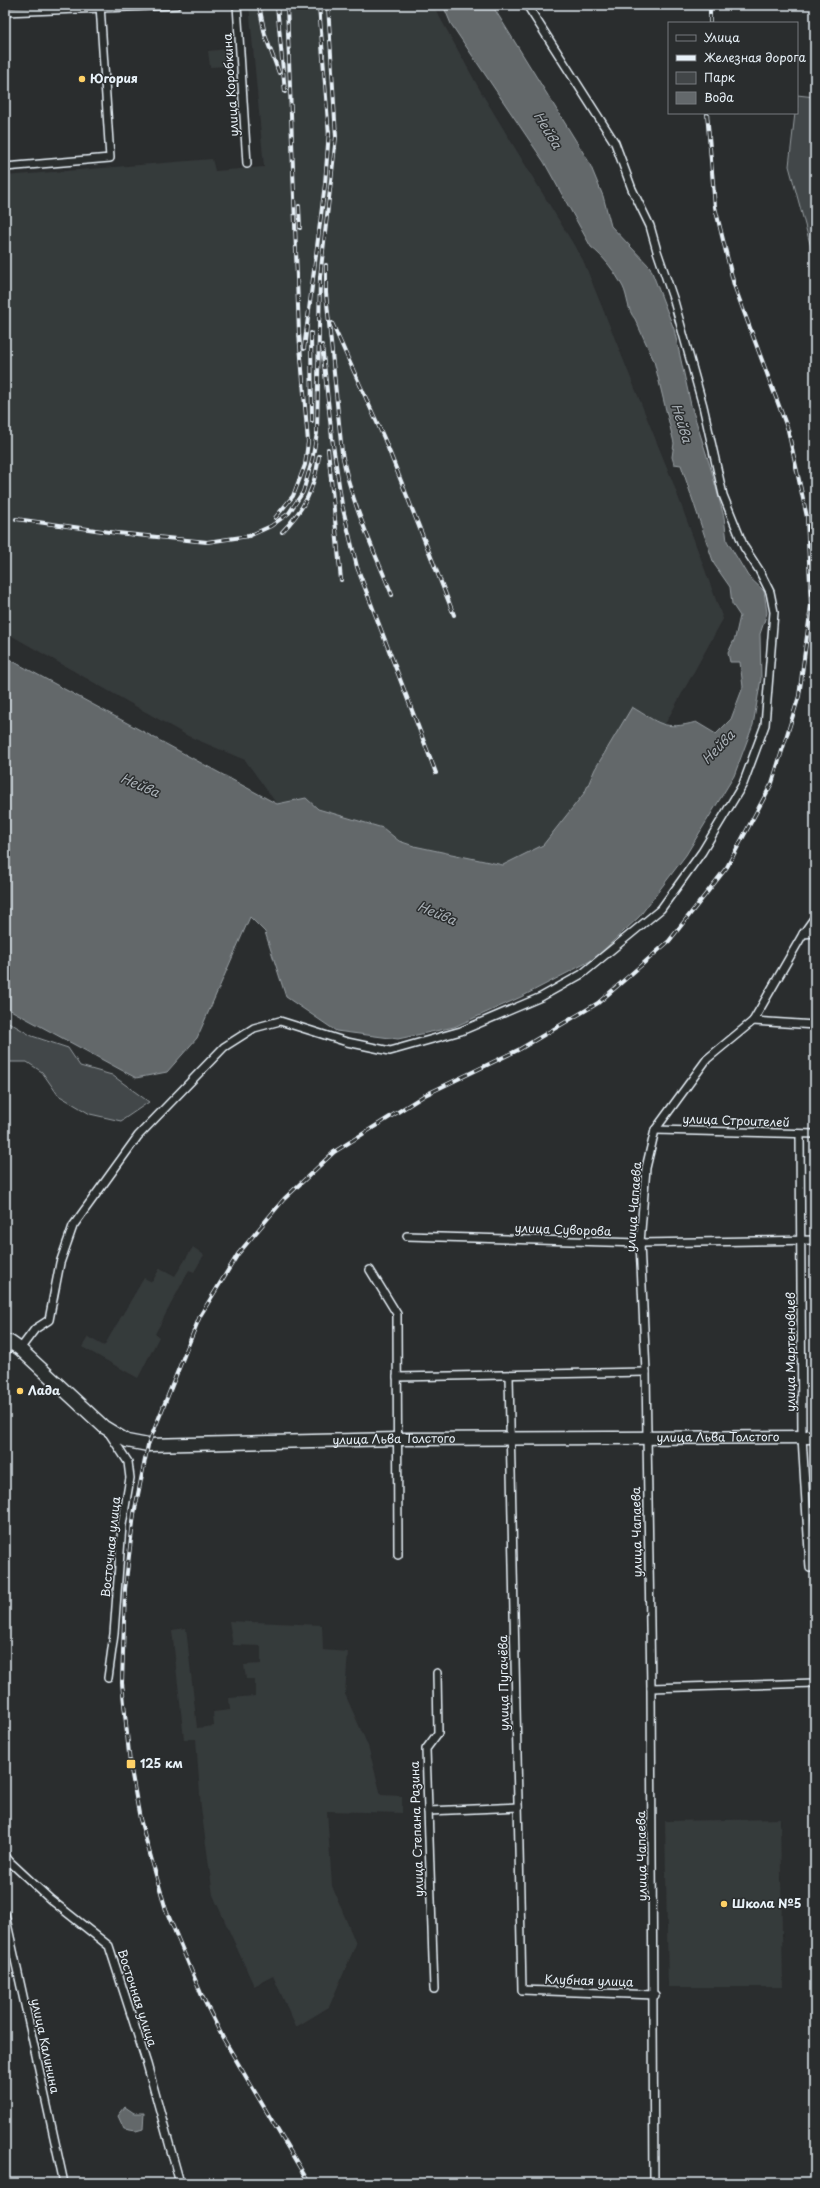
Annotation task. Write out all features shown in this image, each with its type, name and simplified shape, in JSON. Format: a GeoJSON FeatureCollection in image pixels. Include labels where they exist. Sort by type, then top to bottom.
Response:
{"type":"FeatureCollection","features":[{"type":"Feature","properties":{"kind":"main road","name":"улица Льва Толстого"},"geometry":{"type":"LineString","coordinates":[[12,1347],[104,1427],[127,1441],[148,1445],[397,1439],[815,1437]]}},
{"type":"Feature","properties":{"kind":"street"},"geometry":{"type":"LineString","coordinates":[[5,12],[100,6],[177,5]]}},
{"type":"Feature","properties":{"kind":"street","name":"улица Коробкина"},"geometry":{"type":"LineString","coordinates":[[237,5],[247,164]]}},
{"type":"Feature","properties":{"kind":"street"},"geometry":{"type":"LineString","coordinates":[[12,1347],[49,1320],[60,1263],[73,1226],[138,1136],[224,1047],[254,1028],[280,1021],[347,1042],[390,1051],[461,1031],[541,997],[582,974],[661,909],[702,852],[744,784],[765,725],[774,612],[770,592],[759,570],[744,547],[723,495],[701,399],[674,301],[650,226],[632,190],[615,143],[527,5]]}},
{"type":"Feature","properties":{"kind":"street"},"geometry":{"type":"LineString","coordinates":[[5,167],[110,158],[100,6]]}},
{"type":"Feature","properties":{"kind":"street","name":"улица Чапаева"},"geometry":{"type":"LineString","coordinates":[[654,2183],[651,1688],[646,1372],[640,1243],[646,1168],[655,1130],[707,1059],[753,1021],[803,934],[815,917]]}},
{"type":"Feature","properties":{"kind":"street"},"geometry":{"type":"LineString","coordinates":[[803,934],[815,932]]}},
{"type":"Feature","properties":{"kind":"street"},"geometry":{"type":"LineString","coordinates":[[753,1021],[815,1025]]}},
{"type":"Feature","properties":{"kind":"street","name":"улица Строителей"},"geometry":{"type":"LineString","coordinates":[[655,1130],[815,1134]]}},
{"type":"Feature","properties":{"kind":"street","name":"улица Мартеновцев"},"geometry":{"type":"LineString","coordinates":[[800,1134],[802,1240],[802,1437],[810,1568]]}},
{"type":"Feature","properties":{"kind":"street","name":"улица Суворова"},"geometry":{"type":"LineString","coordinates":[[407,1236],[640,1243],[815,1240]]}},
{"type":"Feature","properties":{"kind":"street"},"geometry":{"type":"LineString","coordinates":[[370,1270],[397,1314],[398,1555]]}},
{"type":"Feature","properties":{"kind":"street"},"geometry":{"type":"LineString","coordinates":[[397,1377],[509,1376],[646,1372]]}},
{"type":"Feature","properties":{"kind":"street","name":"улица Пугачёва"},"geometry":{"type":"LineString","coordinates":[[509,1376],[522,1990]]}},
{"type":"Feature","properties":{"kind":"street","name":"Восточная улица"},"geometry":{"type":"LineString","coordinates":[[104,1427],[120,1447],[128,1462],[130,1478],[122,1525],[114,1634],[108,1678]]}},
{"type":"Feature","properties":{"kind":"street","name":"улица Степана Разина"},"geometry":{"type":"LineString","coordinates":[[434,1989],[426,1749],[438,1733],[437,1673]]}},
{"type":"Feature","properties":{"kind":"street"},"geometry":{"type":"LineString","coordinates":[[651,1688],[815,1683]]}},
{"type":"Feature","properties":{"kind":"street"},"geometry":{"type":"LineString","coordinates":[[428,1812],[518,1807]]}},
{"type":"Feature","properties":{"kind":"street","name":"Восточная улица"},"geometry":{"type":"LineString","coordinates":[[5,1855],[9,1861],[50,1899],[109,1946],[147,2064],[180,2183]]}},
{"type":"Feature","properties":{"kind":"street"},"geometry":{"type":"LineString","coordinates":[[5,1869],[9,1861]]}},
{"type":"Feature","properties":{"kind":"street","name":"улица Калинина"},"geometry":{"type":"LineString","coordinates":[[5,1914],[64,2183]]}},
{"type":"Feature","properties":{"kind":"street","name":"Клубная улица"},"geometry":{"type":"LineString","coordinates":[[522,1990],[654,1995]]}},
{"type":"Feature","properties":{"kind":"shaded area"},"geometry":{"type":"Polygon","coordinates":[[[249,5],[433,5],[481,92],[583,260],[672,480],[723,619],[664,726],[632,708],[595,769],[585,792],[543,846],[503,865],[414,846],[399,841],[383,828],[318,809],[306,798],[277,804],[245,760],[188,736],[5,632],[5,176],[212,159],[215,171],[264,167],[249,5]]]}},
{"type":"Feature","properties":{"kind":"shaded area"},"geometry":{"type":"Polygon","coordinates":[[[226,49],[227,66],[210,67],[208,51],[226,49]]]}},
{"type":"Feature","properties":{"kind":"shaded area"},"geometry":{"type":"Polygon","coordinates":[[[193,1247],[204,1255],[194,1272],[189,1270],[155,1334],[159,1337],[138,1378],[82,1347],[88,1337],[104,1346],[144,1278],[152,1282],[160,1268],[175,1276],[193,1247]]]}},
{"type":"Feature","properties":{"kind":"shaded area"},"geometry":{"type":"Polygon","coordinates":[[[229,1621],[322,1625],[323,1650],[348,1652],[345,1694],[368,1746],[381,1795],[402,1796],[402,1813],[327,1811],[332,1886],[356,1944],[329,2007],[296,2027],[273,1976],[254,1986],[213,1895],[201,1808],[196,1739],[184,1739],[172,1630],[186,1628],[197,1728],[214,1726],[213,1712],[230,1710],[229,1698],[255,1696],[255,1679],[246,1679],[244,1665],[261,1664],[261,1646],[233,1645],[229,1621]]]}},
{"type":"Feature","properties":{"kind":"shaded area","name":"Школа №5"},"geometry":{"type":"Polygon","coordinates":[[[780,1819],[783,1987],[668,1987],[665,1821],[780,1819]]]}},
{"type":"Feature","properties":{"kind":"green space"},"geometry":{"type":"Polygon","coordinates":[[[798,95],[815,97],[815,262],[789,166],[795,114],[798,114],[798,95]]]}},
{"type":"Feature","properties":{"kind":"green space"},"geometry":{"type":"Polygon","coordinates":[[[5,1020],[32,1036],[68,1048],[80,1066],[112,1075],[149,1102],[121,1121],[90,1114],[58,1095],[42,1072],[27,1062],[8,1062],[5,1064],[5,1020]]]}},
{"type":"Feature","properties":{"kind":"water","name":"Нейва"},"geometry":{"type":"Polygon","coordinates":[[[443,5],[492,5],[589,162],[603,196],[611,226],[650,267],[674,329],[691,405],[724,517],[727,541],[748,576],[764,591],[767,613],[760,634],[761,679],[753,725],[734,776],[686,855],[639,917],[594,959],[521,997],[454,1027],[398,1039],[336,1031],[286,997],[265,932],[250,917],[197,1038],[167,1072],[136,1078],[5,1007],[5,657],[277,804],[306,798],[318,809],[383,828],[399,841],[414,846],[503,865],[543,845],[585,792],[595,769],[632,707],[662,724],[676,726],[696,722],[716,734],[731,719],[743,687],[740,662],[730,662],[728,653],[735,638],[740,616],[732,604],[730,587],[714,564],[681,465],[674,464],[672,457],[674,443],[654,361],[635,319],[630,312],[623,287],[609,265],[591,247],[544,162],[451,24],[443,5]]]}},
{"type":"Feature","properties":{"kind":"water"},"geometry":{"type":"Polygon","coordinates":[[[125,2107],[134,2113],[144,2113],[143,2129],[136,2131],[124,2129],[118,2116],[125,2107]]]}},
{"type":"Feature","properties":{"kind":"railway"},"geometry":{"type":"LineString","coordinates":[[259,5],[265,35],[279,73]]}},
{"type":"Feature","properties":{"kind":"railway"},"geometry":{"type":"LineString","coordinates":[[277,5],[285,92]]}},
{"type":"Feature","properties":{"kind":"railway"},"geometry":{"type":"LineString","coordinates":[[275,518],[293,496],[305,465],[308,442],[299,333],[287,5]]}},
{"type":"Feature","properties":{"kind":"railway"},"geometry":{"type":"LineString","coordinates":[[319,5],[329,136]]}},
{"type":"Feature","properties":{"kind":"railway"},"geometry":{"type":"LineString","coordinates":[[16,519],[117,533],[207,542],[249,536],[271,526],[289,513],[303,492],[312,461],[317,433],[320,277],[336,137],[328,5]]}},
{"type":"Feature","properties":{"kind":"railway"},"geometry":{"type":"LineString","coordinates":[[710,5],[710,22]]}},
{"type":"Feature","properties":{"kind":"railway"},"geometry":{"type":"LineString","coordinates":[[309,2183],[223,2038],[202,1996],[166,1910],[140,1819],[130,1764],[122,1683],[125,1589],[134,1514],[148,1445],[200,1316],[238,1254],[284,1199],[334,1152],[425,1095],[520,1049],[598,1003],[669,941],[727,867],[772,783],[799,696],[811,606],[807,517],[788,430],[734,285],[715,207],[707,114]]}},
{"type":"Feature","properties":{"kind":"railway"},"geometry":{"type":"LineString","coordinates":[[304,349],[325,184],[329,131]]}},
{"type":"Feature","properties":{"kind":"railway"},"geometry":{"type":"LineString","coordinates":[[299,206],[300,228]]}},
{"type":"Feature","properties":{"kind":"railway"},"geometry":{"type":"LineString","coordinates":[[326,265],[326,293],[342,453],[357,508],[392,595]]}},
{"type":"Feature","properties":{"kind":"railway"},"geometry":{"type":"LineString","coordinates":[[332,323],[384,438],[454,615]]}},
{"type":"Feature","properties":{"kind":"railway"},"geometry":{"type":"LineString","coordinates":[[311,333],[312,421]]}},
{"type":"Feature","properties":{"kind":"railway"},"geometry":{"type":"LineString","coordinates":[[322,345],[332,438],[342,505],[357,567],[436,773]]}},
{"type":"Feature","properties":{"kind":"railway"},"geometry":{"type":"LineString","coordinates":[[328,449],[341,580]]}},
{"type":"Feature","properties":{"kind":"railway"},"geometry":{"type":"LineString","coordinates":[[282,532],[297,515],[307,498],[314,479],[319,456]]}},
{"type":"Feature","properties":{"kind":"place","name":"Югория"},"geometry":{"type":"Point","coordinates":[82,79]}},
{"type":"Feature","properties":{"kind":"place","name":"Лада"},"geometry":{"type":"Point","coordinates":[20,1391]}},
{"type":"Feature","properties":{"kind":"place","name":"125 км"},"geometry":{"type":"Point","coordinates":[131,1764]}},
{"type":"Feature","properties":{"kind":"place","name":"Школа №5"},"geometry":{"type":"Point","coordinates":[724,1904]}}]}
